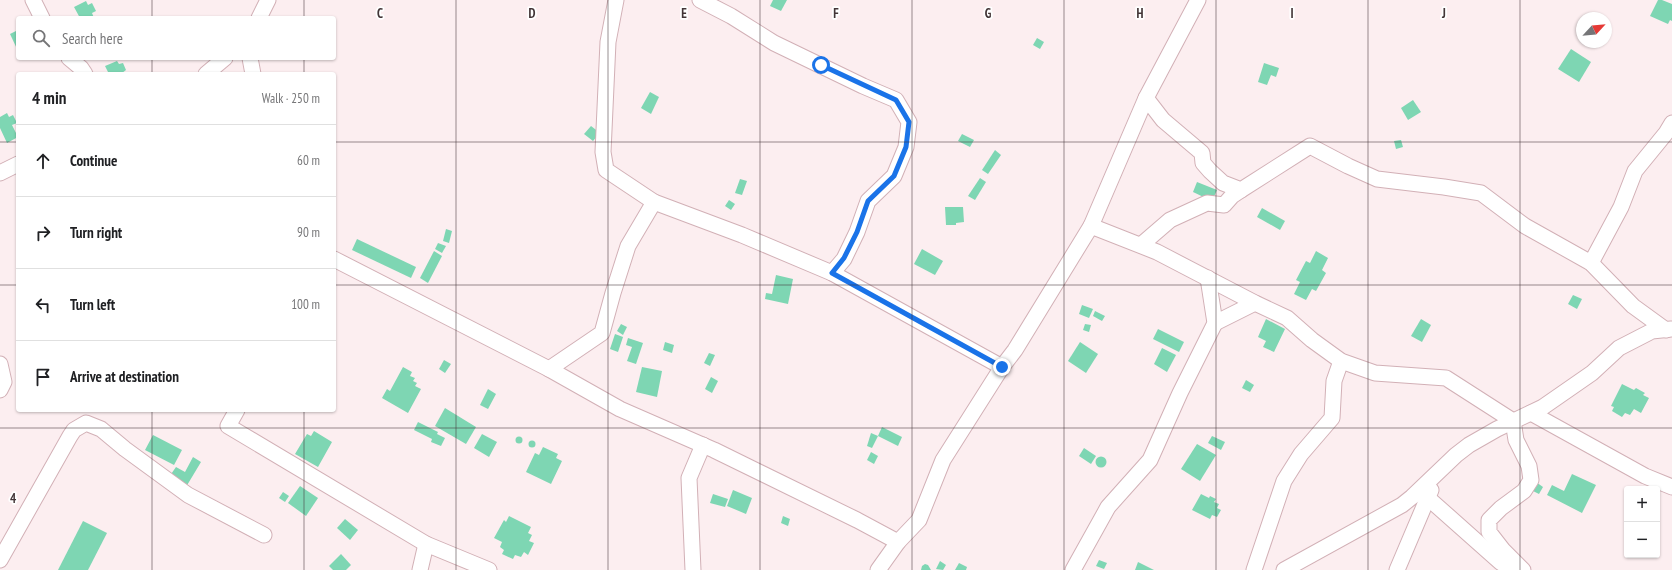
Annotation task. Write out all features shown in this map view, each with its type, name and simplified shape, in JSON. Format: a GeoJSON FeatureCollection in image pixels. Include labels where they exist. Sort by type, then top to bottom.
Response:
{"type":"FeatureCollection","features":[{"type":"Feature","properties":{"kind":"street"},"geometry":{"type":"LineString","coordinates":[[33,0],[41,16]]}},
{"type":"Feature","properties":{"kind":"street"},"geometry":{"type":"LineString","coordinates":[[260,16],[268,0]]}},
{"type":"Feature","properties":{"kind":"street"},"geometry":{"type":"LineString","coordinates":[[616,0],[608,42],[603,152],[606,170],[654,202],[742,235],[832,273],[1002,367]]}},
{"type":"Feature","properties":{"kind":"street"},"geometry":{"type":"LineString","coordinates":[[700,0],[731,16],[774,43],[896,100],[909,122],[906,147],[894,176],[868,201],[857,232],[844,258],[832,273]]}},
{"type":"Feature","properties":{"kind":"street"},"geometry":{"type":"LineString","coordinates":[[878,570],[898,542],[919,520],[943,460],[1092,226],[1146,98],[1198,0]]}},
{"type":"Feature","properties":{"kind":"street"},"geometry":{"type":"LineString","coordinates":[[71,60],[84,72]]}},
{"type":"Feature","properties":{"kind":"street"},"geometry":{"type":"LineString","coordinates":[[208,72],[223,60]]}},
{"type":"Feature","properties":{"kind":"street"},"geometry":{"type":"LineString","coordinates":[[250,60],[253,72]]}},
{"type":"Feature","properties":{"kind":"street"},"geometry":{"type":"LineString","coordinates":[[1146,98],[1163,120],[1202,153],[1203,163],[1210,171],[1223,183],[1241,190]]}},
{"type":"Feature","properties":{"kind":"street"},"geometry":{"type":"LineString","coordinates":[[1591,263],[1621,207],[1635,171],[1666,133],[1672,122]]}},
{"type":"Feature","properties":{"kind":"street"},"geometry":{"type":"LineString","coordinates":[[1140,245],[1170,220],[1207,203],[1224,205],[1232,196],[1310,146],[1377,179],[1481,193],[1525,226],[1591,263],[1633,306],[1669,329]]}},
{"type":"Feature","properties":{"kind":"street"},"geometry":{"type":"LineString","coordinates":[[0,173],[16,165]]}},
{"type":"Feature","properties":{"kind":"street"},"geometry":{"type":"LineString","coordinates":[[549,369],[602,333],[628,246],[654,202]]}},
{"type":"Feature","properties":{"kind":"street"},"geometry":{"type":"LineString","coordinates":[[1092,226],[1157,252],[1254,303],[1287,318],[1312,340],[1341,360],[1375,373],[1446,378],[1513,421],[1516,440],[1529,466],[1530,480],[1524,491],[1501,508],[1489,520],[1489,532],[1503,550],[1524,570]]}},
{"type":"Feature","properties":{"kind":"street"},"geometry":{"type":"LineString","coordinates":[[336,260],[549,369],[620,409],[703,445],[857,520],[898,542]]}},
{"type":"Feature","properties":{"kind":"street"},"geometry":{"type":"LineString","coordinates":[[1073,570],[1108,507],[1150,460],[1180,392],[1215,322],[1208,278]]}},
{"type":"Feature","properties":{"kind":"street"},"geometry":{"type":"LineString","coordinates":[[1215,322],[1254,303]]}},
{"type":"Feature","properties":{"kind":"street"},"geometry":{"type":"LineString","coordinates":[[1284,570],[1402,505],[1439,472],[1456,454],[1469,445],[1513,421],[1543,407],[1592,373],[1619,348],[1652,331],[1669,329]]}},
{"type":"Feature","properties":{"kind":"street"},"geometry":{"type":"LineString","coordinates":[[1254,570],[1284,481],[1301,454],[1332,418],[1334,381],[1341,360]]}},
{"type":"Feature","properties":{"kind":"street"},"geometry":{"type":"LineString","coordinates":[[0,364],[4,382],[0,390]]}},
{"type":"Feature","properties":{"kind":"street"},"geometry":{"type":"LineString","coordinates":[[236,412],[228,426],[426,544],[488,570]]}},
{"type":"Feature","properties":{"kind":"street"},"geometry":{"type":"LineString","coordinates":[[1531,412],[1645,476],[1672,487]]}},
{"type":"Feature","properties":{"kind":"street"},"geometry":{"type":"LineString","coordinates":[[0,560],[70,436],[74,430],[86,423],[101,429],[125,449],[188,494],[264,535]]}},
{"type":"Feature","properties":{"kind":"street"},"geometry":{"type":"LineString","coordinates":[[693,570],[688,478],[703,445]]}},
{"type":"Feature","properties":{"kind":"street"},"geometry":{"type":"LineString","coordinates":[[1397,570],[1439,472]]}},
{"type":"Feature","properties":{"kind":"street"},"geometry":{"type":"LineString","coordinates":[[1428,498],[1500,562],[1512,570]]}},
{"type":"Feature","properties":{"kind":"street"},"geometry":{"type":"LineString","coordinates":[[420,570],[426,544]]}},
{"type":"Feature","properties":{"kind":"building"},"geometry":{"type":"Polygon","coordinates":[[[773,0],[787,0],[781,11],[770,6],[773,0]]]}},
{"type":"Feature","properties":{"kind":"building"},"geometry":{"type":"Polygon","coordinates":[[[1658,0],[1672,4],[1672,21],[1670,20],[1668,24],[1650,16],[1658,0]]]}},
{"type":"Feature","properties":{"kind":"building"},"geometry":{"type":"Polygon","coordinates":[[[86,1],[88,5],[92,3],[96,11],[92,13],[93,16],[79,16],[74,7],[86,1]]]}},
{"type":"Feature","properties":{"kind":"building"},"geometry":{"type":"Polygon","coordinates":[[[16,31],[16,47],[10,34],[16,31]]]}},
{"type":"Feature","properties":{"kind":"building"},"geometry":{"type":"Polygon","coordinates":[[[1037,38],[1044,42],[1040,49],[1033,45],[1037,38]]]}},
{"type":"Feature","properties":{"kind":"building"},"geometry":{"type":"Polygon","coordinates":[[[1571,49],[1591,62],[1579,82],[1558,69],[1571,49]]]}},
{"type":"Feature","properties":{"kind":"building"},"geometry":{"type":"Polygon","coordinates":[[[117,61],[119,64],[123,63],[126,70],[123,72],[108,72],[105,66],[117,61]]]}},
{"type":"Feature","properties":{"kind":"building"},"geometry":{"type":"Polygon","coordinates":[[[1264,63],[1279,68],[1276,77],[1271,75],[1267,85],[1258,82],[1264,63]]]}},
{"type":"Feature","properties":{"kind":"building"},"geometry":{"type":"Polygon","coordinates":[[[650,92],[659,97],[651,114],[641,108],[650,92]]]}},
{"type":"Feature","properties":{"kind":"building"},"geometry":{"type":"Polygon","coordinates":[[[1413,100],[1421,112],[1408,120],[1401,108],[1413,100]]]}},
{"type":"Feature","properties":{"kind":"building"},"geometry":{"type":"Polygon","coordinates":[[[7,113],[9,117],[13,115],[16,121],[16,123],[12,125],[16,133],[16,138],[7,143],[0,128],[0,117],[7,113]]]}},
{"type":"Feature","properties":{"kind":"building"},"geometry":{"type":"Polygon","coordinates":[[[591,126],[600,133],[593,141],[584,134],[591,126]]]}},
{"type":"Feature","properties":{"kind":"building"},"geometry":{"type":"Polygon","coordinates":[[[962,134],[974,140],[970,147],[958,141],[962,134]]]}},
{"type":"Feature","properties":{"kind":"building"},"geometry":{"type":"Polygon","coordinates":[[[1401,140],[1403,147],[1396,149],[1394,141],[1401,140]]]}},
{"type":"Feature","properties":{"kind":"building"},"geometry":{"type":"Polygon","coordinates":[[[995,150],[1001,155],[988,174],[982,170],[995,150]]]}},
{"type":"Feature","properties":{"kind":"building"},"geometry":{"type":"Polygon","coordinates":[[[980,178],[986,182],[975,200],[968,196],[980,178]]]}},
{"type":"Feature","properties":{"kind":"building"},"geometry":{"type":"Polygon","coordinates":[[[740,179],[747,181],[742,195],[735,193],[740,179]]]}},
{"type":"Feature","properties":{"kind":"building"},"geometry":{"type":"Polygon","coordinates":[[[1197,182],[1217,190],[1212,201],[1193,192],[1197,182]]]}},
{"type":"Feature","properties":{"kind":"building"},"geometry":{"type":"Polygon","coordinates":[[[729,200],[735,204],[731,210],[725,206],[729,200]]]}},
{"type":"Feature","properties":{"kind":"building"},"geometry":{"type":"Polygon","coordinates":[[[945,207],[963,207],[964,222],[956,223],[956,225],[946,225],[945,207]]]}},
{"type":"Feature","properties":{"kind":"building"},"geometry":{"type":"Polygon","coordinates":[[[1262,208],[1285,221],[1280,230],[1257,217],[1262,208]]]}},
{"type":"Feature","properties":{"kind":"building"},"geometry":{"type":"Polygon","coordinates":[[[446,229],[452,231],[449,243],[443,241],[446,229]]]}},
{"type":"Feature","properties":{"kind":"building"},"geometry":{"type":"Polygon","coordinates":[[[357,239],[416,267],[411,278],[352,250],[357,239]]]}},
{"type":"Feature","properties":{"kind":"building"},"geometry":{"type":"Polygon","coordinates":[[[438,243],[446,246],[442,253],[435,249],[438,243]]]}},
{"type":"Feature","properties":{"kind":"building"},"geometry":{"type":"Polygon","coordinates":[[[922,249],[943,261],[935,275],[914,264],[922,249]]]}},
{"type":"Feature","properties":{"kind":"building"},"geometry":{"type":"Polygon","coordinates":[[[434,251],[442,256],[428,283],[420,278],[434,251]]]}},
{"type":"Feature","properties":{"kind":"building"},"geometry":{"type":"Polygon","coordinates":[[[1316,251],[1328,258],[1322,270],[1326,273],[1316,291],[1312,289],[1306,300],[1294,294],[1300,282],[1296,280],[1306,261],[1310,263],[1316,251]]]}},
{"type":"Feature","properties":{"kind":"building"},"geometry":{"type":"Polygon","coordinates":[[[776,275],[793,279],[788,304],[765,299],[766,293],[772,294],[776,275]]]}},
{"type":"Feature","properties":{"kind":"building"},"geometry":{"type":"Polygon","coordinates":[[[1573,295],[1582,299],[1577,309],[1568,304],[1573,295]]]}},
{"type":"Feature","properties":{"kind":"building"},"geometry":{"type":"Polygon","coordinates":[[[1082,305],[1093,309],[1089,318],[1079,314],[1082,305]]]}},
{"type":"Feature","properties":{"kind":"building"},"geometry":{"type":"Polygon","coordinates":[[[1095,311],[1105,316],[1102,321],[1093,316],[1095,311]]]}},
{"type":"Feature","properties":{"kind":"building"},"geometry":{"type":"Polygon","coordinates":[[[1266,319],[1285,329],[1274,352],[1263,347],[1266,341],[1258,337],[1266,319]]]}},
{"type":"Feature","properties":{"kind":"building"},"geometry":{"type":"Polygon","coordinates":[[[1421,319],[1431,325],[1422,342],[1411,336],[1421,319]]]}},
{"type":"Feature","properties":{"kind":"building"},"geometry":{"type":"Polygon","coordinates":[[[621,324],[627,327],[623,335],[617,331],[621,324]]]}},
{"type":"Feature","properties":{"kind":"building"},"geometry":{"type":"Polygon","coordinates":[[[1085,324],[1091,325],[1089,332],[1083,330],[1085,324]]]}},
{"type":"Feature","properties":{"kind":"building"},"geometry":{"type":"Polygon","coordinates":[[[1158,329],[1184,342],[1179,352],[1153,339],[1158,329]]]}},
{"type":"Feature","properties":{"kind":"building"},"geometry":{"type":"Polygon","coordinates":[[[615,334],[623,337],[618,352],[610,349],[615,334]]]}},
{"type":"Feature","properties":{"kind":"building"},"geometry":{"type":"Polygon","coordinates":[[[628,338],[643,343],[636,364],[627,361],[632,347],[626,345],[628,338]]]}},
{"type":"Feature","properties":{"kind":"building"},"geometry":{"type":"Polygon","coordinates":[[[665,342],[674,345],[672,353],[663,350],[665,342]]]}},
{"type":"Feature","properties":{"kind":"building"},"geometry":{"type":"Polygon","coordinates":[[[1080,342],[1098,354],[1086,373],[1068,361],[1080,342]]]}},
{"type":"Feature","properties":{"kind":"building"},"geometry":{"type":"Polygon","coordinates":[[[1162,348],[1176,355],[1167,372],[1154,364],[1162,348]]]}},
{"type":"Feature","properties":{"kind":"building"},"geometry":{"type":"Polygon","coordinates":[[[709,353],[715,355],[710,366],[704,363],[709,353]]]}},
{"type":"Feature","properties":{"kind":"building"},"geometry":{"type":"Polygon","coordinates":[[[444,360],[451,364],[445,373],[439,369],[444,360]]]}},
{"type":"Feature","properties":{"kind":"building"},"geometry":{"type":"Polygon","coordinates":[[[403,367],[412,372],[410,376],[415,378],[413,381],[417,383],[415,386],[421,389],[408,413],[382,398],[387,389],[390,391],[403,367]]]}},
{"type":"Feature","properties":{"kind":"building"},"geometry":{"type":"Polygon","coordinates":[[[642,367],[662,371],[657,397],[636,392],[642,367]]]}},
{"type":"Feature","properties":{"kind":"building"},"geometry":{"type":"Polygon","coordinates":[[[711,377],[718,381],[712,393],[705,389],[711,377]]]}},
{"type":"Feature","properties":{"kind":"building"},"geometry":{"type":"Polygon","coordinates":[[[1246,380],[1254,385],[1250,392],[1242,388],[1246,380]]]}},
{"type":"Feature","properties":{"kind":"building"},"geometry":{"type":"Polygon","coordinates":[[[1622,384],[1634,390],[1636,388],[1645,393],[1643,395],[1649,398],[1641,413],[1634,409],[1630,415],[1625,413],[1622,417],[1612,411],[1614,407],[1611,406],[1622,384]]]}},
{"type":"Feature","properties":{"kind":"building"},"geometry":{"type":"Polygon","coordinates":[[[488,389],[496,394],[488,409],[480,405],[488,389]]]}},
{"type":"Feature","properties":{"kind":"building"},"geometry":{"type":"Polygon","coordinates":[[[445,408],[476,427],[466,444],[435,426],[445,408]]]}},
{"type":"Feature","properties":{"kind":"building"},"geometry":{"type":"Polygon","coordinates":[[[418,422],[438,432],[437,434],[445,438],[441,446],[431,442],[432,439],[414,430],[418,422]]]}},
{"type":"Feature","properties":{"kind":"building"},"geometry":{"type":"Polygon","coordinates":[[[882,427],[902,437],[898,446],[878,436],[882,427]]]}},
{"type":"Feature","properties":{"kind":"building"},"geometry":{"type":"Polygon","coordinates":[[[314,431],[332,442],[318,467],[295,454],[307,434],[311,436],[314,431]]]}},
{"type":"Feature","properties":{"kind":"building"},"geometry":{"type":"Polygon","coordinates":[[[871,433],[878,436],[872,448],[867,446],[871,433]]]}},
{"type":"Feature","properties":{"kind":"building"},"geometry":{"type":"Polygon","coordinates":[[[482,434],[497,442],[489,457],[474,448],[482,434]]]}},
{"type":"Feature","properties":{"kind":"building"},"geometry":{"type":"Polygon","coordinates":[[[153,435],[182,450],[174,465],[145,450],[153,435]]]}},
{"type":"Feature","properties":{"kind":"building"},"geometry":{"type":"Polygon","coordinates":[[[519,436],[522,437],[522,443],[519,444],[516,443],[515,440],[516,437],[519,436]]]}},
{"type":"Feature","properties":{"kind":"building"},"geometry":{"type":"Polygon","coordinates":[[[1212,436],[1225,442],[1221,450],[1208,443],[1212,436]]]}},
{"type":"Feature","properties":{"kind":"building"},"geometry":{"type":"Polygon","coordinates":[[[532,440],[535,441],[535,447],[532,448],[529,447],[528,444],[529,441],[532,440]]]}},
{"type":"Feature","properties":{"kind":"building"},"geometry":{"type":"Polygon","coordinates":[[[1197,444],[1216,455],[1200,481],[1181,469],[1197,444]]]}},
{"type":"Feature","properties":{"kind":"building"},"geometry":{"type":"Polygon","coordinates":[[[543,447],[558,454],[556,458],[562,461],[551,484],[526,472],[535,453],[539,455],[543,447]]]}},
{"type":"Feature","properties":{"kind":"building"},"geometry":{"type":"Polygon","coordinates":[[[1084,448],[1096,456],[1091,464],[1079,456],[1084,448]]]}},
{"type":"Feature","properties":{"kind":"building"},"geometry":{"type":"Polygon","coordinates":[[[871,452],[878,456],[874,464],[867,460],[871,452]]]}},
{"type":"Feature","properties":{"kind":"building"},"geometry":{"type":"Polygon","coordinates":[[[193,457],[201,462],[186,487],[169,477],[176,467],[185,472],[193,457]]]}},
{"type":"Feature","properties":{"kind":"building"},"geometry":{"type":"Polygon","coordinates":[[[1099,457],[1103,457],[1105,458],[1105,466],[1099,467],[1096,464],[1096,460],[1099,457]]]}},
{"type":"Feature","properties":{"kind":"building"},"geometry":{"type":"Polygon","coordinates":[[[1572,474],[1596,485],[1582,513],[1547,495],[1552,485],[1564,491],[1572,474]]]}},
{"type":"Feature","properties":{"kind":"building"},"geometry":{"type":"Polygon","coordinates":[[[1536,482],[1543,487],[1539,494],[1531,490],[1536,482]]]}},
{"type":"Feature","properties":{"kind":"building"},"geometry":{"type":"Polygon","coordinates":[[[300,486],[318,498],[306,516],[288,503],[300,486]]]}},
{"type":"Feature","properties":{"kind":"building"},"geometry":{"type":"Polygon","coordinates":[[[733,490],[752,498],[746,514],[727,506],[733,490]]]}},
{"type":"Feature","properties":{"kind":"building"},"geometry":{"type":"Polygon","coordinates":[[[283,492],[289,496],[285,502],[279,498],[283,492]]]}},
{"type":"Feature","properties":{"kind":"building"},"geometry":{"type":"Polygon","coordinates":[[[713,494],[728,499],[725,507],[710,503],[713,494]]]}},
{"type":"Feature","properties":{"kind":"building"},"geometry":{"type":"Polygon","coordinates":[[[1201,494],[1209,498],[1210,496],[1216,499],[1214,502],[1219,504],[1217,508],[1221,510],[1217,517],[1212,515],[1210,519],[1192,510],[1201,494]]]}},
{"type":"Feature","properties":{"kind":"building"},"geometry":{"type":"Polygon","coordinates":[[[509,516],[531,527],[528,533],[532,535],[529,541],[534,543],[528,555],[524,552],[521,557],[515,555],[513,559],[502,554],[504,550],[500,547],[502,542],[494,538],[504,520],[506,522],[509,516]]]}},
{"type":"Feature","properties":{"kind":"building"},"geometry":{"type":"Polygon","coordinates":[[[783,516],[790,519],[788,526],[781,523],[783,516]]]}},
{"type":"Feature","properties":{"kind":"building"},"geometry":{"type":"Polygon","coordinates":[[[345,519],[358,530],[350,540],[337,528],[345,519]]]}},
{"type":"Feature","properties":{"kind":"building"},"geometry":{"type":"Polygon","coordinates":[[[83,521],[107,533],[88,570],[58,570],[83,521]]]}},
{"type":"Feature","properties":{"kind":"building"},"geometry":{"type":"Polygon","coordinates":[[[341,554],[351,565],[346,570],[333,570],[329,566],[341,554]]]}},
{"type":"Feature","properties":{"kind":"building"},"geometry":{"type":"Polygon","coordinates":[[[1099,560],[1107,563],[1104,569],[1096,566],[1099,560]]]}},
{"type":"Feature","properties":{"kind":"building"},"geometry":{"type":"Polygon","coordinates":[[[940,561],[946,565],[943,570],[936,569],[940,561]]]}},
{"type":"Feature","properties":{"kind":"building"},"geometry":{"type":"Polygon","coordinates":[[[1138,562],[1154,570],[1135,570],[1138,562]]]}},
{"type":"Feature","properties":{"kind":"building"},"geometry":{"type":"Polygon","coordinates":[[[959,563],[967,567],[966,570],[955,570],[959,563]]]}},
{"type":"Feature","properties":{"kind":"building"},"geometry":{"type":"Polygon","coordinates":[[[925,564],[928,565],[931,570],[921,570],[922,566],[925,564]]]}},
{"type":"Feature","properties":{"kind":"route"},"geometry":{"type":"LineString","coordinates":[[821,65],[863,86],[896,100],[909,122],[906,147],[894,176],[868,201],[857,232],[844,258],[832,273],[1002,367]]}}]}
